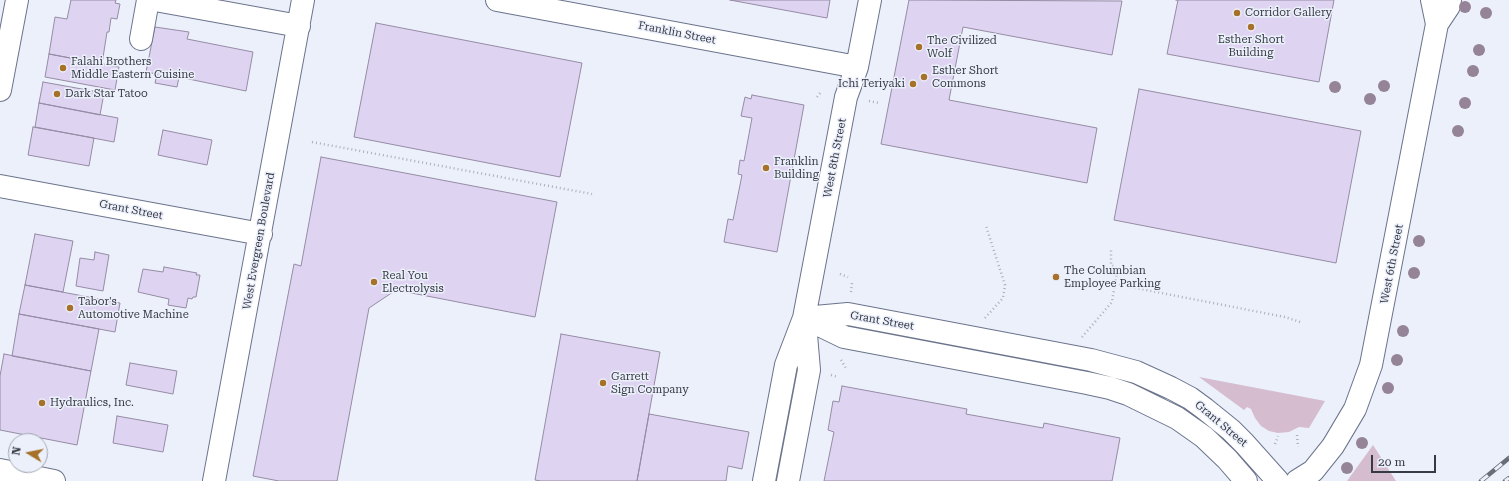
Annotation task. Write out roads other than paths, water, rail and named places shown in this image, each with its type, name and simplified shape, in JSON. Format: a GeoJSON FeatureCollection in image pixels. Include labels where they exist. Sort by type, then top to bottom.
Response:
{"type":"FeatureCollection","features":[{"type":"Feature","properties":{"kind":"street"},"geometry":{"type":"LineString","coordinates":[[0,90],[17,0]]}},
{"type":"Feature","properties":{"kind":"street"},"geometry":{"type":"LineString","coordinates":[[142,39],[148,0]]}},
{"type":"Feature","properties":{"kind":"street"},"geometry":{"type":"LineString","coordinates":[[155,0],[298,26]]}},
{"type":"Feature","properties":{"kind":"street","name":"West Evergreen Boulevard"},"geometry":{"type":"LineString","coordinates":[[214,481],[261,234],[303,0]]}},
{"type":"Feature","properties":{"kind":"street","name":"Franklin Street"},"geometry":{"type":"LineString","coordinates":[[497,0],[587,8],[857,67]]}},
{"type":"Feature","properties":{"kind":"street","name":"West 8th Street"},"geometry":{"type":"LineString","coordinates":[[764,481],[786,365],[804,318],[846,97],[857,67],[870,0]]}},
{"type":"Feature","properties":{"kind":"street","name":"West 6th Street"},"geometry":{"type":"LineString","coordinates":[[1297,481],[1313,471],[1333,446],[1355,409],[1371,365],[1437,24],[1432,0]]}},
{"type":"Feature","properties":{"kind":"street","name":"West 6th Street"},"geometry":{"type":"LineString","coordinates":[[1437,24],[1449,6],[1450,0]]}},
{"type":"Feature","properties":{"kind":"street","name":"Grant Street"},"geometry":{"type":"LineString","coordinates":[[0,186],[261,234]]}},
{"type":"Feature","properties":{"kind":"street","name":"Grant Street"},"geometry":{"type":"LineString","coordinates":[[804,318],[848,314],[1091,360],[1136,372],[1157,380],[1190,398],[1231,430],[1278,481]]}},
{"type":"Feature","properties":{"kind":"street","name":"West 8th Street"},"geometry":{"type":"LineString","coordinates":[[788,481],[809,370],[804,318]]}},
{"type":"Feature","properties":{"kind":"street","name":"Grant Street"},"geometry":{"type":"LineString","coordinates":[[804,318],[844,337],[1087,383],[1128,394],[1172,415],[1204,437],[1227,459],[1246,481]]}},
{"type":"Feature","properties":{"kind":"street"},"geometry":{"type":"LineString","coordinates":[[0,470],[54,481]]}},
{"type":"Feature","properties":{"kind":"railway"},"geometry":{"type":"LineString","coordinates":[[1481,481],[1509,458]]}},
{"type":"Feature","properties":{"kind":"railway"},"geometry":{"type":"LineString","coordinates":[[1505,481],[1509,478]]}},
{"type":"Feature","properties":{"kind":"place","name":"Corridor Gallery"},"geometry":{"type":"Point","coordinates":[1237,13]}},
{"type":"Feature","properties":{"kind":"place","name":"Esther Short Building"},"geometry":{"type":"Point","coordinates":[1251,27]}},
{"type":"Feature","properties":{"kind":"place","name":"The Civilized Wolf"},"geometry":{"type":"Point","coordinates":[919,47]}},
{"type":"Feature","properties":{"kind":"place","name":"Falahi Brothers Middle Eastern Cuisine"},"geometry":{"type":"Point","coordinates":[63,68]}},
{"type":"Feature","properties":{"kind":"place","name":"Esther Short Commons"},"geometry":{"type":"Point","coordinates":[924,77]}},
{"type":"Feature","properties":{"kind":"place","name":"Ichi Teriyaki"},"geometry":{"type":"Point","coordinates":[913,84]}},
{"type":"Feature","properties":{"kind":"place","name":"Dark Star Tatoo"},"geometry":{"type":"Point","coordinates":[57,94]}},
{"type":"Feature","properties":{"kind":"place","name":"Franklin Building"},"geometry":{"type":"Point","coordinates":[766,168]}},
{"type":"Feature","properties":{"kind":"place","name":"The Columbian Employee Parking"},"geometry":{"type":"Point","coordinates":[1056,277]}},
{"type":"Feature","properties":{"kind":"place","name":"Real You Electrolysis"},"geometry":{"type":"Point","coordinates":[374,282]}},
{"type":"Feature","properties":{"kind":"place","name":"Tabor's Automotive Machine"},"geometry":{"type":"Point","coordinates":[70,308]}},
{"type":"Feature","properties":{"kind":"place","name":"Garrett Sign Company"},"geometry":{"type":"Point","coordinates":[603,383]}},
{"type":"Feature","properties":{"kind":"place","name":"Hydraulics, Inc."},"geometry":{"type":"Point","coordinates":[42,403]}}]}
